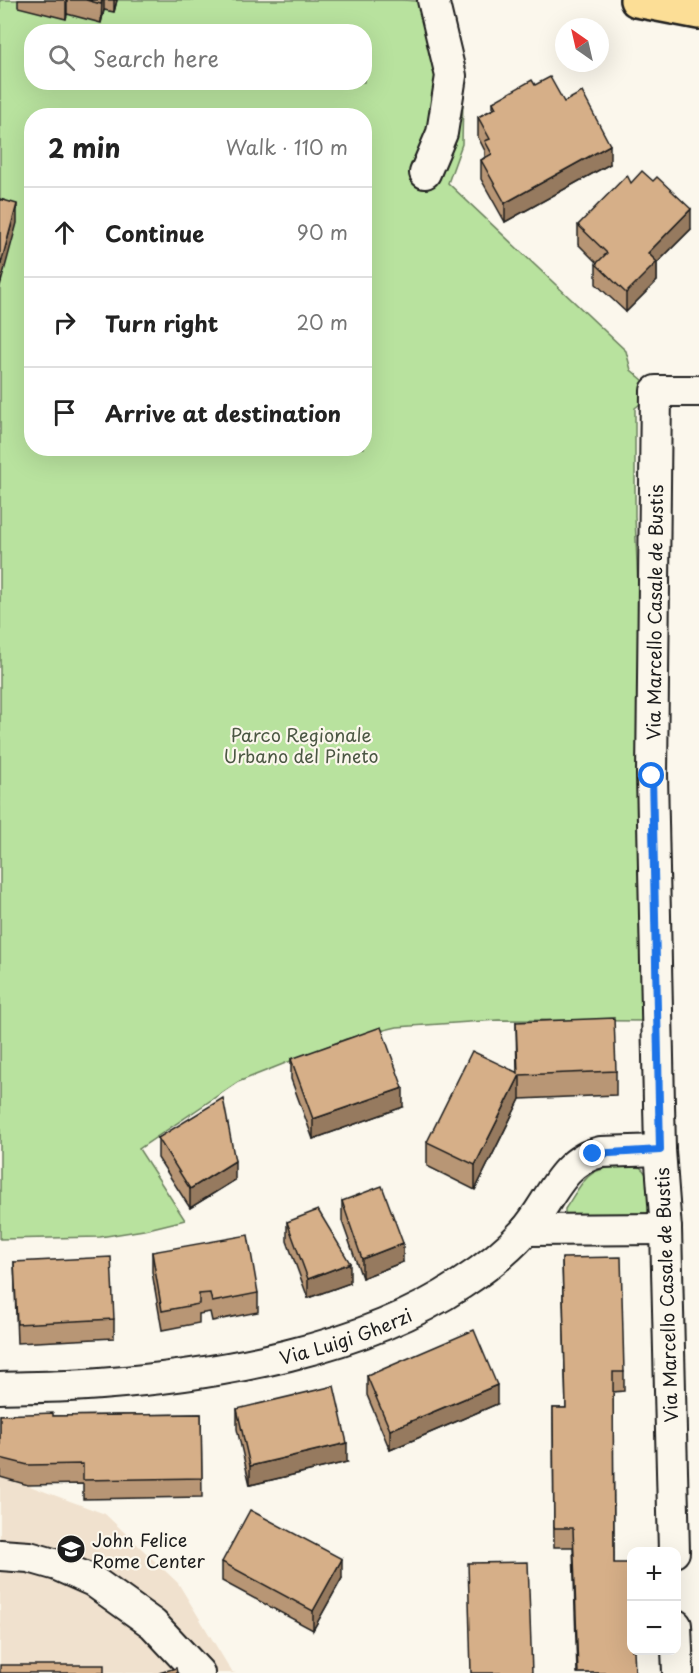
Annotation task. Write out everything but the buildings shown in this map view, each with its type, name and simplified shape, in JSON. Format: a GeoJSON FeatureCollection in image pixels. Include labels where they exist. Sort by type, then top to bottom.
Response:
{"type":"FeatureCollection","features":[{"type":"Feature","properties":{"kind":"main road"},"geometry":{"type":"LineString","coordinates":[[637,0],[699,12]]}},
{"type":"Feature","properties":{"kind":"street"},"geometry":{"type":"LineString","coordinates":[[425,173],[442,133],[451,76],[433,0]]}},
{"type":"Feature","properties":{"kind":"street","name":"Via Marcello Casale de Bustis"},"geometry":{"type":"LineString","coordinates":[[675,1547],[666,1229],[660,1150],[652,776],[656,391],[699,391]]}},
{"type":"Feature","properties":{"kind":"street","name":"Via Luigi Gherzi"},"geometry":{"type":"LineString","coordinates":[[0,1388],[99,1384],[208,1371],[249,1364],[336,1342],[424,1307],[481,1271],[506,1251],[526,1230],[568,1170],[581,1160],[601,1152],[660,1150]]}},
{"type":"Feature","properties":{"kind":"street"},"geometry":{"type":"LineString","coordinates":[[526,1230],[666,1229]]}},
{"type":"Feature","properties":{"kind":"street"},"geometry":{"type":"LineString","coordinates":[[0,1555],[29,1557],[57,1565],[93,1581],[153,1624],[199,1673]]}},
{"type":"Feature","properties":{"kind":"street"},"geometry":{"type":"LineString","coordinates":[[677,1655],[678,1673]]}},
{"type":"Feature","properties":{"kind":"shaded area","name":"John Felice Rome Center"},"geometry":{"type":"Polygon","coordinates":[[[0,1475],[105,1514],[178,1583],[232,1672],[236,1673],[0,1673],[0,1475]]]}},
{"type":"Feature","properties":{"kind":"green space","name":"Parco Regionale Urbano del Pineto"},"geometry":{"type":"Polygon","coordinates":[[[0,0],[402,0],[436,2],[463,97],[462,144],[448,183],[626,351],[631,370],[656,391],[635,408],[635,516],[643,706],[639,854],[649,986],[645,1021],[498,1020],[397,1027],[346,1039],[238,1082],[139,1149],[185,1220],[100,1237],[0,1239],[0,0]]]}},
{"type":"Feature","properties":{"kind":"green space"},"geometry":{"type":"Polygon","coordinates":[[[634,1166],[642,1169],[648,1180],[649,1202],[645,1219],[567,1218],[565,1209],[579,1187],[591,1174],[607,1168],[634,1166]]]}},
{"type":"Feature","properties":{"kind":"place","name":"John Felice Rome Center"},"geometry":{"type":"Point","coordinates":[71,1549]}},
{"type":"Feature","properties":{"kind":"route"},"geometry":{"type":"LineString","coordinates":[[593,1154],[660,1150],[652,776]]}}]}
